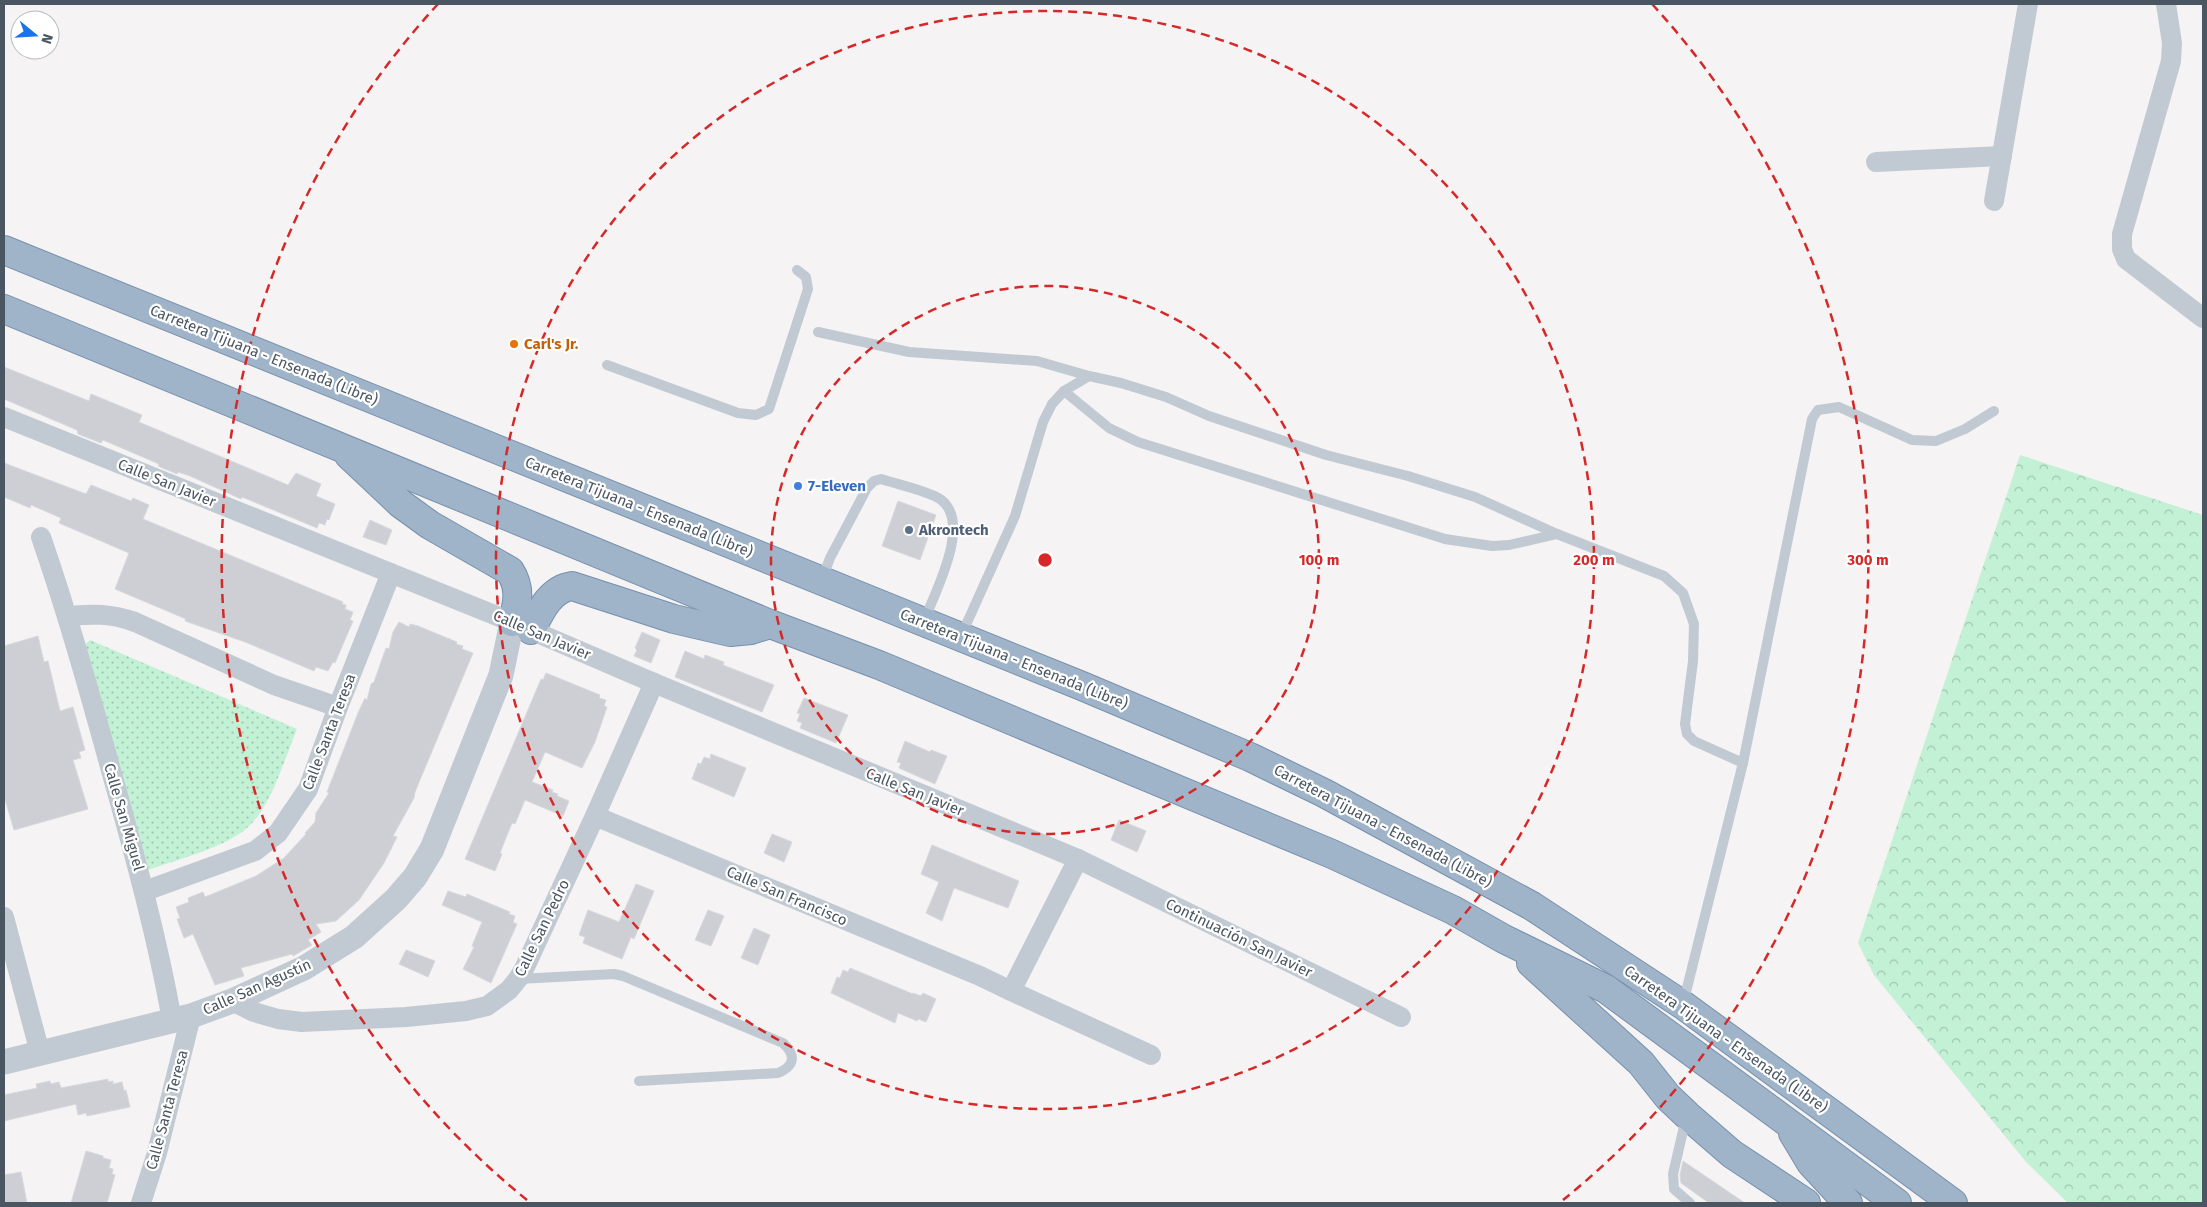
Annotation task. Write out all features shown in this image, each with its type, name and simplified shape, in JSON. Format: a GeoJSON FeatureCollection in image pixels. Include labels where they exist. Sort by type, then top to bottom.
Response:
{"type":"FeatureCollection","features":[{"type":"Feature","properties":{"kind":"highway","name":"Carretera Tijuana - Ensenada (Libre)"},"geometry":{"type":"LineString","coordinates":[[4,250],[821,582],[960,636],[1241,753],[1324,793],[1532,906],[1683,1005],[1953,1203]]}},
{"type":"Feature","properties":{"kind":"highway","name":"Carretera Tijuana - Ensenada (Libre)"},"geometry":{"type":"LineString","coordinates":[[4,309],[770,624],[879,665],[1332,854],[1453,910],[1504,940],[1606,989],[1784,1118],[1897,1203]]}},
{"type":"Feature","properties":{"kind":"highway"},"geometry":{"type":"LineString","coordinates":[[339,446],[408,510],[510,572],[518,594],[521,626]]}},
{"type":"Feature","properties":{"kind":"highway"},"geometry":{"type":"LineString","coordinates":[[521,626],[541,610],[552,597],[565,587],[572,586],[674,619],[730,632],[751,630],[770,624]]}},
{"type":"Feature","properties":{"kind":"highway"},"geometry":{"type":"LineString","coordinates":[[1504,940],[1609,1032],[1641,1063],[1668,1097],[1687,1115],[1732,1154],[1806,1203]]}},
{"type":"Feature","properties":{"kind":"highway"},"geometry":{"type":"LineString","coordinates":[[1784,1118],[1812,1162],[1848,1203]]}},
{"type":"Feature","properties":{"kind":"street"},"geometry":{"type":"LineString","coordinates":[[1994,201],[2028,4]]}},
{"type":"Feature","properties":{"kind":"street"},"geometry":{"type":"LineString","coordinates":[[2166,4],[2172,44],[2170,61],[2122,234],[2122,249],[2126,259],[2203,318]]}},
{"type":"Feature","properties":{"kind":"street"},"geometry":{"type":"LineString","coordinates":[[1876,162],[2002,156]]}},
{"type":"Feature","properties":{"kind":"street","name":"Calle San Javier"},"geometry":{"type":"LineString","coordinates":[[4,417],[521,626],[1078,859]]}},
{"type":"Feature","properties":{"kind":"street","name":"Calle San Miguel"},"geometry":{"type":"LineString","coordinates":[[41,538],[68,616],[145,891],[162,961],[181,1018]]}},
{"type":"Feature","properties":{"kind":"street","name":"Calle Santa Teresa"},"geometry":{"type":"LineString","coordinates":[[145,891],[255,851],[278,833],[308,789],[391,573]]}},
{"type":"Feature","properties":{"kind":"street"},"geometry":{"type":"LineString","coordinates":[[68,616],[100,613],[115,615],[135,622],[274,685],[338,707]]}},
{"type":"Feature","properties":{"kind":"street","name":"Calle San Agustín"},"geometry":{"type":"LineString","coordinates":[[4,1062],[181,1018],[232,1001],[304,968],[354,936],[396,900],[415,877],[432,849],[521,626]]}},
{"type":"Feature","properties":{"kind":"street","name":"Calle San Pedro"},"geometry":{"type":"LineString","coordinates":[[232,1001],[254,1012],[278,1020],[302,1022],[406,1018],[466,1011],[487,1006],[509,990],[518,980],[595,816],[654,683]]}},
{"type":"Feature","properties":{"kind":"street","name":"Calle San Francisco"},"geometry":{"type":"LineString","coordinates":[[595,816],[980,976],[1151,1055]]}},
{"type":"Feature","properties":{"kind":"street"},"geometry":{"type":"LineString","coordinates":[[1011,991],[1078,859]]}},
{"type":"Feature","properties":{"kind":"street","name":"Continuación San Javier"},"geometry":{"type":"LineString","coordinates":[[1078,859],[1401,1017]]}},
{"type":"Feature","properties":{"kind":"street"},"geometry":{"type":"LineString","coordinates":[[4,917],[40,1053]]}},
{"type":"Feature","properties":{"kind":"street","name":"Calle Santa Teresa"},"geometry":{"type":"LineString","coordinates":[[141,1203],[157,1153],[181,1018]]}},
{"type":"Feature","properties":{"kind":"lane"},"geometry":{"type":"LineString","coordinates":[[607,365],[738,413],[756,414],[769,409],[808,289],[806,278],[797,270]]}},
{"type":"Feature","properties":{"kind":"lane"},"geometry":{"type":"LineString","coordinates":[[818,332],[909,352],[1037,361],[1089,376],[1122,382],[1166,397],[1209,416],[1278,440],[1343,460],[1408,476],[1475,497],[1556,534],[1664,576],[1683,594],[1694,624],[1693,661],[1685,724],[1688,734],[1694,741],[1743,763]]}},
{"type":"Feature","properties":{"kind":"lane"},"geometry":{"type":"LineString","coordinates":[[960,636],[1015,516],[1043,422],[1052,404],[1064,391],[1089,376]]}},
{"type":"Feature","properties":{"kind":"lane"},"geometry":{"type":"LineString","coordinates":[[1064,391],[1109,428],[1138,442],[1445,538],[1492,546],[1509,545],[1556,534]]}},
{"type":"Feature","properties":{"kind":"lane"},"geometry":{"type":"LineString","coordinates":[[1683,1005],[1743,763],[1812,419],[1818,410],[1839,407],[1912,440],[1936,441],[1965,429],[1994,412]]}},
{"type":"Feature","properties":{"kind":"lane"},"geometry":{"type":"LineString","coordinates":[[821,582],[830,558],[867,488],[874,481],[881,479],[939,498],[948,506],[953,516],[954,530],[946,564],[924,622]]}},
{"type":"Feature","properties":{"kind":"lane"},"geometry":{"type":"LineString","coordinates":[[518,980],[614,974],[623,976],[783,1043],[789,1049],[792,1056],[787,1069],[778,1072],[640,1081]]}},
{"type":"Feature","properties":{"kind":"lane"},"geometry":{"type":"LineString","coordinates":[[1687,1115],[1673,1174],[1674,1189],[1690,1203]]}},
{"type":"Feature","properties":{"kind":"green space"},"geometry":{"type":"Polygon","coordinates":[[[2020,455],[2203,515],[2203,1203],[2068,1203],[2026,1162],[1874,975],[1858,943],[2020,455]]]}},
{"type":"Feature","properties":{"kind":"green space"},"geometry":{"type":"Polygon","coordinates":[[[90,640],[297,729],[270,795],[256,819],[247,828],[238,835],[214,847],[148,870],[82,647],[90,640]]]}},
{"type":"Feature","properties":{"kind":"building"},"geometry":{"type":"Polygon","coordinates":[[[4,367],[89,401],[91,394],[142,415],[139,422],[288,485],[296,473],[321,484],[316,496],[335,504],[329,520],[327,519],[325,525],[319,523],[317,528],[242,497],[241,499],[190,476],[178,472],[177,474],[158,466],[159,464],[103,440],[101,443],[78,434],[77,430],[4,399],[4,367]]]}},
{"type":"Feature","properties":{"kind":"building"},"geometry":{"type":"Polygon","coordinates":[[[4,463],[86,494],[91,485],[131,501],[133,498],[149,505],[143,519],[343,602],[342,604],[346,605],[345,609],[353,612],[350,620],[353,621],[335,663],[333,662],[328,671],[316,667],[314,671],[245,642],[185,621],[186,619],[115,589],[129,553],[59,523],[61,518],[31,505],[30,508],[4,497],[4,463]]]}},
{"type":"Feature","properties":{"kind":"building","name":"Akrontech"},"geometry":{"type":"Polygon","coordinates":[[[898,501],[936,515],[920,560],[882,546],[898,501]]]}},
{"type":"Feature","properties":{"kind":"building"},"geometry":{"type":"Polygon","coordinates":[[[370,520],[392,530],[386,545],[363,537],[370,520]]]}},
{"type":"Feature","properties":{"kind":"building"},"geometry":{"type":"Polygon","coordinates":[[[399,622],[409,627],[410,624],[418,626],[457,642],[456,644],[463,646],[462,649],[473,653],[414,798],[393,836],[397,837],[384,863],[359,900],[336,921],[316,924],[321,932],[308,940],[312,945],[293,956],[292,954],[241,968],[244,976],[215,985],[193,934],[184,938],[177,919],[180,918],[176,907],[189,902],[188,898],[203,892],[205,897],[256,876],[284,858],[306,834],[315,822],[316,813],[329,793],[327,792],[358,713],[365,698],[367,700],[371,684],[374,682],[386,648],[389,649],[393,632],[399,622]]]}},
{"type":"Feature","properties":{"kind":"building"},"geometry":{"type":"Polygon","coordinates":[[[642,632],[660,640],[651,663],[634,656],[637,650],[635,648],[642,632]]]}},
{"type":"Feature","properties":{"kind":"building"},"geometry":{"type":"Polygon","coordinates":[[[38,636],[44,662],[48,661],[60,711],[73,707],[85,750],[79,752],[81,758],[73,760],[88,809],[14,830],[4,796],[4,646],[38,636]]]}},
{"type":"Feature","properties":{"kind":"building"},"geometry":{"type":"Polygon","coordinates":[[[685,651],[704,659],[705,655],[724,662],[723,665],[774,685],[762,712],[675,677],[685,651]]]}},
{"type":"Feature","properties":{"kind":"building"},"geometry":{"type":"Polygon","coordinates":[[[546,673],[600,695],[599,698],[606,700],[604,706],[607,707],[595,742],[582,768],[545,752],[532,782],[553,790],[552,792],[558,794],[557,796],[569,801],[563,816],[525,800],[515,824],[512,823],[495,871],[465,859],[541,679],[543,680],[546,673]]]}},
{"type":"Feature","properties":{"kind":"building"},"geometry":{"type":"Polygon","coordinates":[[[804,698],[848,715],[836,743],[800,728],[802,723],[797,721],[800,714],[797,713],[804,698]]]}},
{"type":"Feature","properties":{"kind":"building"},"geometry":{"type":"Polygon","coordinates":[[[905,741],[930,752],[931,750],[947,756],[935,784],[899,768],[901,763],[897,762],[905,741]]]}},
{"type":"Feature","properties":{"kind":"building"},"geometry":{"type":"Polygon","coordinates":[[[711,754],[746,768],[734,797],[692,779],[698,763],[701,764],[704,757],[710,759],[711,754]]]}},
{"type":"Feature","properties":{"kind":"building"},"geometry":{"type":"Polygon","coordinates":[[[1119,820],[1146,831],[1137,852],[1111,840],[1119,820]]]}},
{"type":"Feature","properties":{"kind":"building"},"geometry":{"type":"Polygon","coordinates":[[[772,834],[792,842],[784,862],[764,853],[772,834]]]}},
{"type":"Feature","properties":{"kind":"building"},"geometry":{"type":"Polygon","coordinates":[[[932,845],[1019,881],[1008,908],[954,888],[942,921],[926,913],[939,882],[921,874],[932,845]]]}},
{"type":"Feature","properties":{"kind":"building"},"geometry":{"type":"Polygon","coordinates":[[[636,884],[654,891],[634,939],[631,937],[622,959],[583,943],[585,937],[579,935],[588,910],[619,922],[636,884]]]}},
{"type":"Feature","properties":{"kind":"building"},"geometry":{"type":"Polygon","coordinates":[[[448,891],[466,897],[467,894],[510,912],[509,914],[515,916],[513,922],[517,924],[491,983],[463,969],[474,947],[472,946],[482,922],[442,905],[448,891]]]}},
{"type":"Feature","properties":{"kind":"building"},"geometry":{"type":"Polygon","coordinates":[[[708,910],[724,916],[711,946],[695,940],[708,910]]]}},
{"type":"Feature","properties":{"kind":"building"},"geometry":{"type":"Polygon","coordinates":[[[754,928],[770,935],[758,965],[741,958],[754,928]]]}},
{"type":"Feature","properties":{"kind":"building"},"geometry":{"type":"Polygon","coordinates":[[[406,950],[435,961],[428,977],[399,964],[406,950]]]}},
{"type":"Feature","properties":{"kind":"building"},"geometry":{"type":"Polygon","coordinates":[[[850,968],[913,994],[921,996],[923,993],[936,999],[926,1022],[918,1019],[917,1021],[898,1013],[895,1023],[831,993],[837,977],[840,978],[843,970],[848,972],[850,968]]]}},
{"type":"Feature","properties":{"kind":"building"},"geometry":{"type":"Polygon","coordinates":[[[108,1079],[108,1082],[113,1081],[113,1084],[122,1082],[130,1107],[87,1116],[86,1113],[78,1115],[76,1104],[4,1121],[4,1095],[37,1088],[36,1084],[50,1081],[51,1084],[59,1082],[61,1088],[108,1079]]]}},
{"type":"Feature","properties":{"kind":"building"},"geometry":{"type":"Polygon","coordinates":[[[86,1151],[111,1160],[109,1168],[113,1169],[112,1174],[115,1175],[107,1203],[71,1203],[86,1151]]]}},
{"type":"Feature","properties":{"kind":"building"},"geometry":{"type":"Polygon","coordinates":[[[1683,1161],[1745,1203],[1709,1203],[1681,1183],[1680,1175],[1683,1161]]]}},
{"type":"Feature","properties":{"kind":"building"},"geometry":{"type":"Polygon","coordinates":[[[21,1172],[27,1203],[4,1203],[4,1175],[21,1172]]]}},
{"type":"Feature","properties":{"kind":"place","name":"Carl's Jr."},"geometry":{"type":"Point","coordinates":[514,344]}},
{"type":"Feature","properties":{"kind":"place","name":"7-Eleven"},"geometry":{"type":"Point","coordinates":[798,486]}},
{"type":"Feature","properties":{"kind":"place","name":"Akrontech"},"geometry":{"type":"Point","coordinates":[909,530]}}]}
